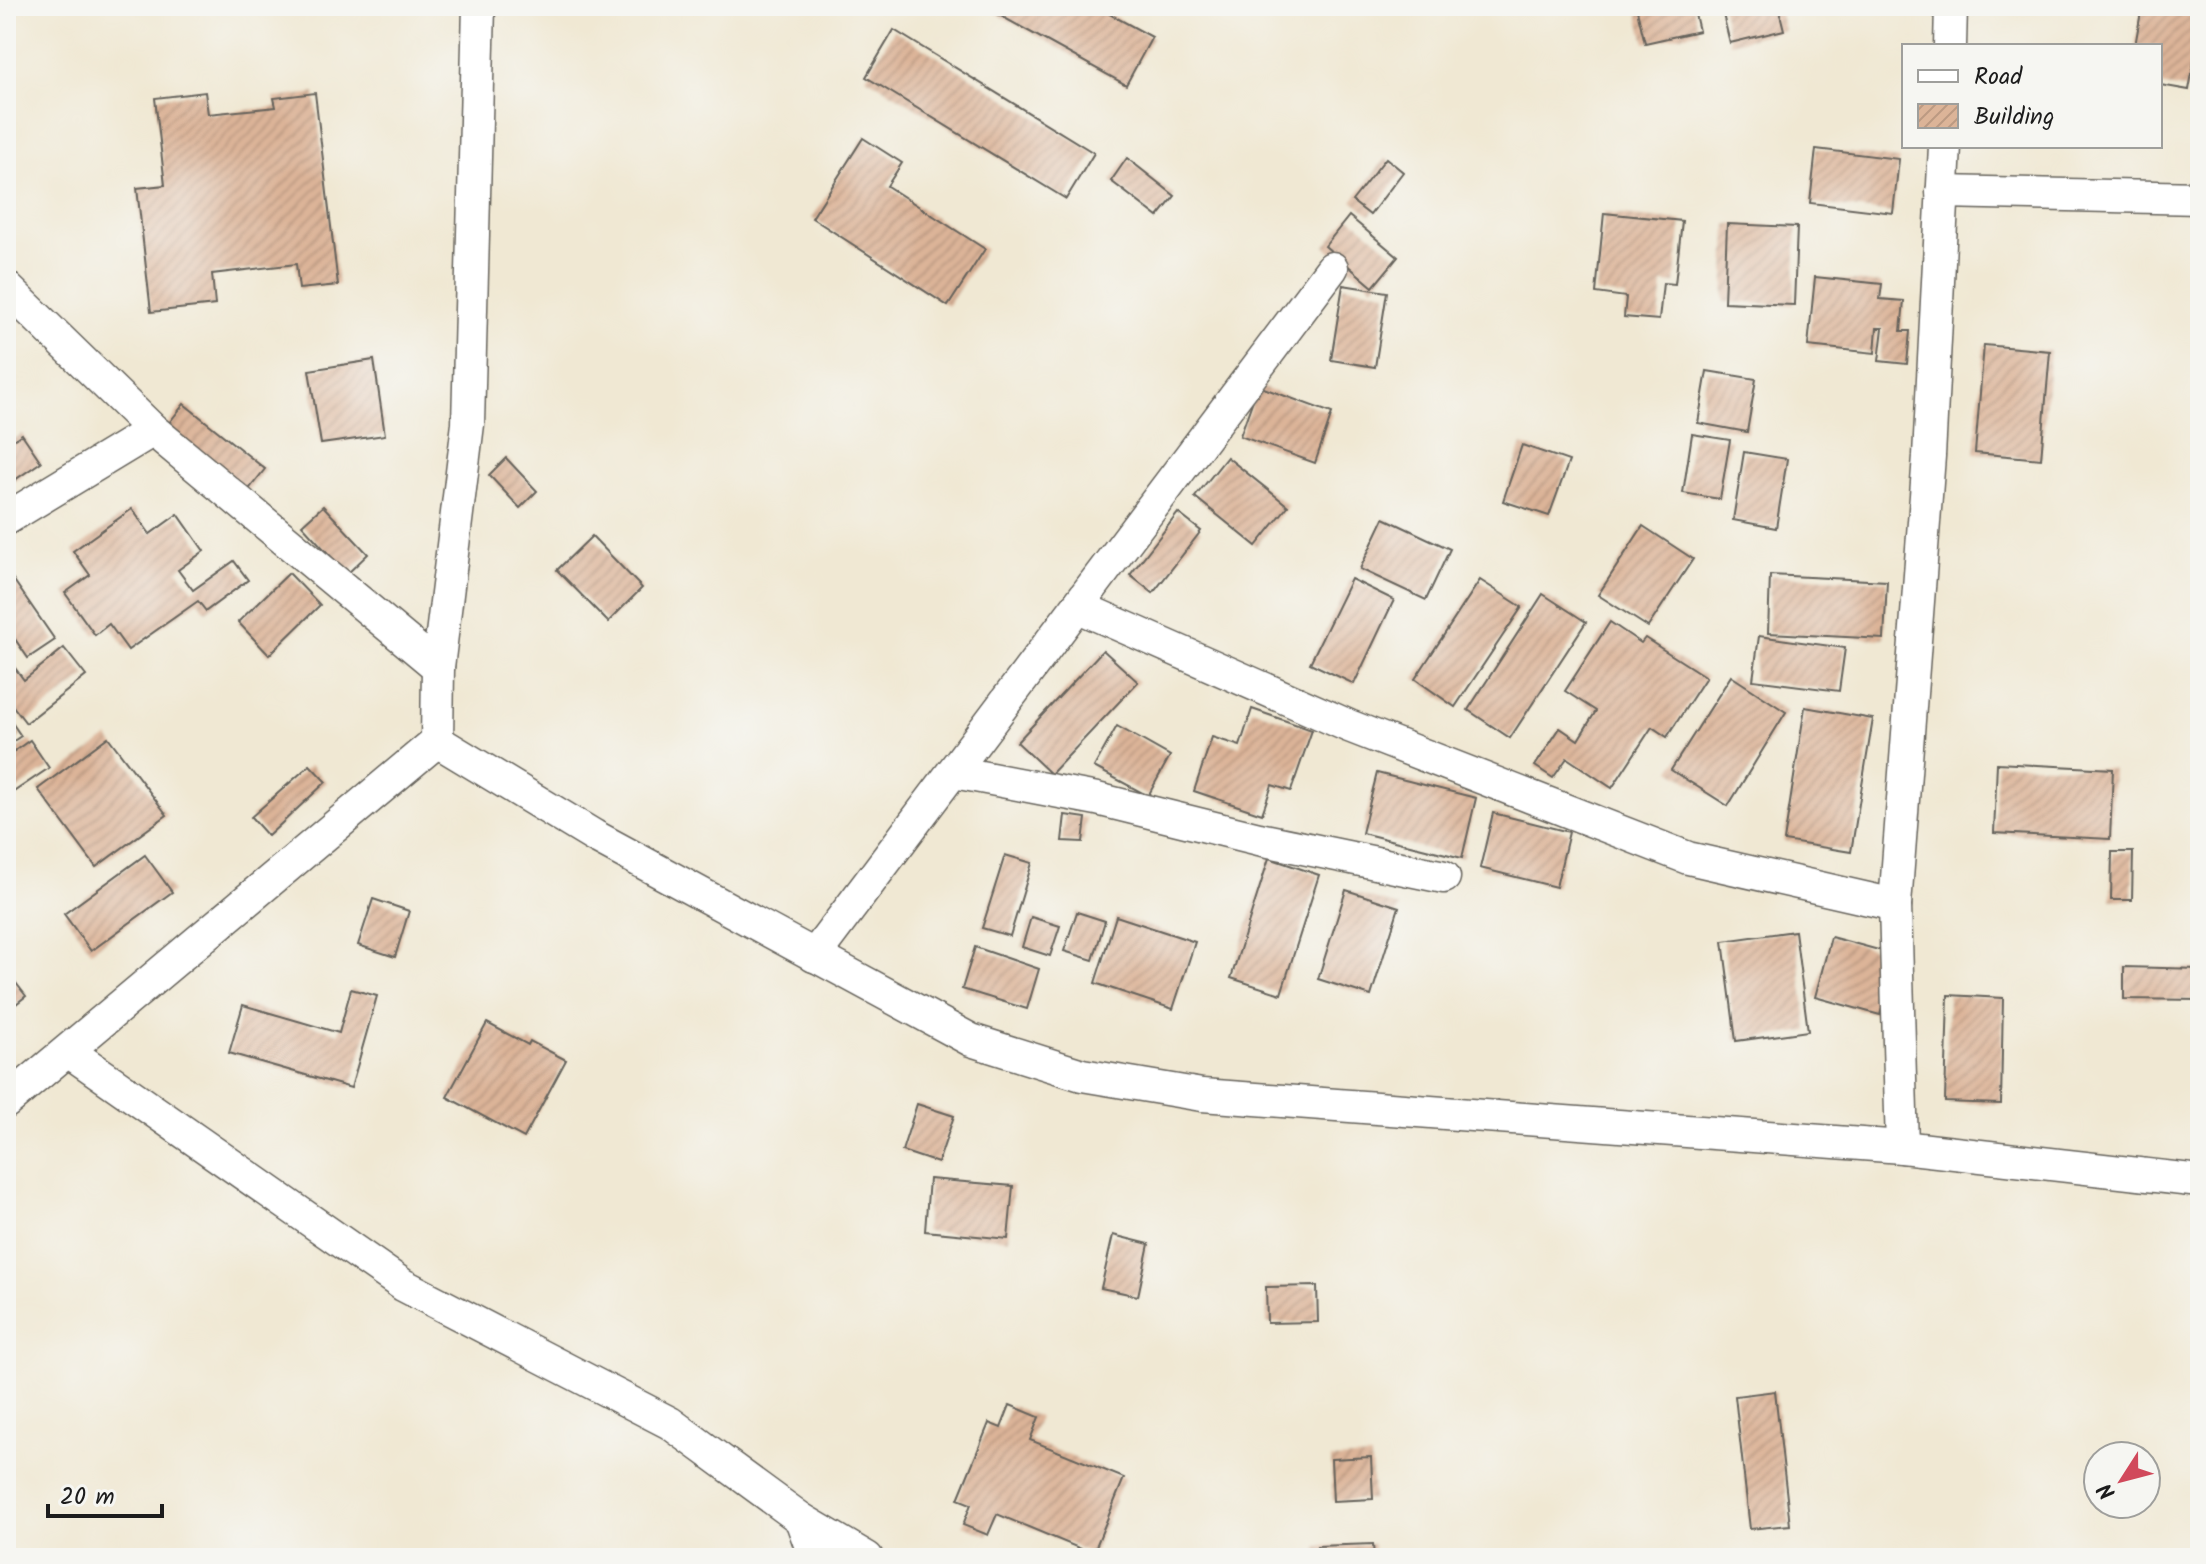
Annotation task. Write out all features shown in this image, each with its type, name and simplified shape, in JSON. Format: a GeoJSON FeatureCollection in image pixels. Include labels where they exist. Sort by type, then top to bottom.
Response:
{"type":"FeatureCollection","features":[{"type":"Feature","properties":{"kind":"street"},"geometry":{"type":"LineString","coordinates":[[6,1102],[437,741],[438,667],[468,424],[479,6]]}},
{"type":"Feature","properties":{"kind":"street"},"geometry":{"type":"LineString","coordinates":[[1950,44],[1951,6]]}},
{"type":"Feature","properties":{"kind":"street"},"geometry":{"type":"LineString","coordinates":[[1902,1147],[1895,905],[1929,456],[1945,148]]}},
{"type":"Feature","properties":{"kind":"street"},"geometry":{"type":"LineString","coordinates":[[1942,192],[2200,198]]}},
{"type":"Feature","properties":{"kind":"street"},"geometry":{"type":"LineString","coordinates":[[814,956],[1332,268]]}},
{"type":"Feature","properties":{"kind":"street"},"geometry":{"type":"LineString","coordinates":[[6,287],[153,430],[438,667]]}},
{"type":"Feature","properties":{"kind":"street"},"geometry":{"type":"LineString","coordinates":[[6,519],[153,430]]}},
{"type":"Feature","properties":{"kind":"street"},"geometry":{"type":"LineString","coordinates":[[1079,607],[1349,726],[1688,858],[1895,905]]}},
{"type":"Feature","properties":{"kind":"street"},"geometry":{"type":"LineString","coordinates":[[437,741],[594,836],[971,1040],[1082,1075],[1202,1095],[1902,1147],[2200,1181]]}},
{"type":"Feature","properties":{"kind":"street"},"geometry":{"type":"LineString","coordinates":[[954,772],[1097,799],[1259,839],[1444,877]]}},
{"type":"Feature","properties":{"kind":"street"},"geometry":{"type":"LineString","coordinates":[[68,1051],[403,1285],[670,1423],[801,1519],[867,1558]]}},
{"type":"Feature","properties":{"kind":"street"},"geometry":{"type":"LineString","coordinates":[[801,1519],[815,1558]]}},
{"type":"Feature","properties":{"kind":"building"},"geometry":{"type":"Polygon","coordinates":[[[983,6],[1095,6],[1152,37],[1126,85],[983,6]]]}},
{"type":"Feature","properties":{"kind":"building"},"geometry":{"type":"Polygon","coordinates":[[[1636,6],[1693,6],[1699,31],[1645,43],[1636,6]]]}},
{"type":"Feature","properties":{"kind":"building"},"geometry":{"type":"Polygon","coordinates":[[[1721,6],[1778,6],[1784,30],[1730,43],[1721,6]]]}},
{"type":"Feature","properties":{"kind":"building"},"geometry":{"type":"Polygon","coordinates":[[[2142,6],[2200,6],[2200,27],[2189,90],[2162,85],[2162,44],[2135,44],[2142,6]]]}},
{"type":"Feature","properties":{"kind":"building"},"geometry":{"type":"Polygon","coordinates":[[[894,30],[1094,153],[1066,199],[866,77],[894,30]]]}},
{"type":"Feature","properties":{"kind":"building"},"geometry":{"type":"Polygon","coordinates":[[[205,92],[208,114],[276,107],[274,98],[315,93],[338,285],[299,289],[296,264],[212,274],[215,305],[151,312],[137,188],[165,185],[155,98],[205,92]]]}},
{"type":"Feature","properties":{"kind":"building"},"geometry":{"type":"Polygon","coordinates":[[[863,138],[902,163],[887,186],[985,249],[948,306],[812,218],[863,138]]]}},
{"type":"Feature","properties":{"kind":"building"},"geometry":{"type":"Polygon","coordinates":[[[1816,149],[1899,159],[1893,213],[1810,203],[1816,149]]]}},
{"type":"Feature","properties":{"kind":"building"},"geometry":{"type":"Polygon","coordinates":[[[1127,158],[1175,196],[1158,217],[1111,181],[1127,158]]]}},
{"type":"Feature","properties":{"kind":"building"},"geometry":{"type":"Polygon","coordinates":[[[1386,158],[1403,172],[1370,215],[1352,201],[1386,158]]]}},
{"type":"Feature","properties":{"kind":"building"},"geometry":{"type":"Polygon","coordinates":[[[1604,213],[1682,221],[1675,284],[1663,283],[1659,320],[1624,317],[1626,297],[1596,293],[1604,213]]]}},
{"type":"Feature","properties":{"kind":"building"},"geometry":{"type":"Polygon","coordinates":[[[1349,216],[1398,257],[1373,287],[1325,246],[1349,216]]]}},
{"type":"Feature","properties":{"kind":"building"},"geometry":{"type":"Polygon","coordinates":[[[1727,224],[1797,227],[1794,305],[1724,302],[1727,224]]]}},
{"type":"Feature","properties":{"kind":"building"},"geometry":{"type":"Polygon","coordinates":[[[1815,277],[1882,284],[1880,299],[1904,301],[1901,331],[1910,331],[1907,364],[1879,361],[1883,328],[1877,328],[1875,353],[1808,346],[1815,277]]]}},
{"type":"Feature","properties":{"kind":"building"},"geometry":{"type":"Polygon","coordinates":[[[1343,285],[1387,292],[1375,367],[1331,360],[1343,285]]]}},
{"type":"Feature","properties":{"kind":"building"},"geometry":{"type":"Polygon","coordinates":[[[1984,345],[2050,351],[2041,459],[1975,453],[1984,345]]]}},
{"type":"Feature","properties":{"kind":"building"},"geometry":{"type":"Polygon","coordinates":[[[374,360],[385,435],[321,444],[309,370],[374,360]]]}},
{"type":"Feature","properties":{"kind":"building"},"geometry":{"type":"Polygon","coordinates":[[[1707,371],[1756,379],[1747,432],[1698,423],[1707,371]]]}},
{"type":"Feature","properties":{"kind":"building"},"geometry":{"type":"Polygon","coordinates":[[[1258,386],[1332,413],[1315,463],[1240,436],[1258,386]]]}},
{"type":"Feature","properties":{"kind":"building"},"geometry":{"type":"Polygon","coordinates":[[[184,404],[265,469],[246,493],[165,428],[184,404]]]}},
{"type":"Feature","properties":{"kind":"building"},"geometry":{"type":"Polygon","coordinates":[[[22,434],[41,462],[6,486],[6,445],[22,434]]]}},
{"type":"Feature","properties":{"kind":"building"},"geometry":{"type":"Polygon","coordinates":[[[1692,434],[1730,440],[1720,499],[1683,493],[1692,434]]]}},
{"type":"Feature","properties":{"kind":"building"},"geometry":{"type":"Polygon","coordinates":[[[1522,445],[1569,461],[1549,516],[1503,501],[1522,445]]]}},
{"type":"Feature","properties":{"kind":"building"},"geometry":{"type":"Polygon","coordinates":[[[1744,452],[1787,459],[1776,528],[1733,520],[1744,452]]]}},
{"type":"Feature","properties":{"kind":"building"},"geometry":{"type":"Polygon","coordinates":[[[1227,457],[1288,506],[1256,546],[1195,497],[1227,457]]]}},
{"type":"Feature","properties":{"kind":"building"},"geometry":{"type":"Polygon","coordinates":[[[506,458],[537,491],[520,508],[489,475],[506,458]]]}},
{"type":"Feature","properties":{"kind":"building"},"geometry":{"type":"Polygon","coordinates":[[[323,506],[368,554],[347,574],[302,525],[323,506]]]}},
{"type":"Feature","properties":{"kind":"building"},"geometry":{"type":"Polygon","coordinates":[[[132,509],[150,534],[178,514],[204,551],[178,570],[193,590],[234,561],[248,580],[206,611],[198,601],[128,650],[109,624],[95,635],[65,593],[90,575],[73,551],[132,509]]]}},
{"type":"Feature","properties":{"kind":"building"},"geometry":{"type":"Polygon","coordinates":[[[1178,513],[1201,531],[1153,593],[1130,575],[1178,513]]]}},
{"type":"Feature","properties":{"kind":"building"},"geometry":{"type":"Polygon","coordinates":[[[1384,518],[1450,549],[1426,600],[1360,569],[1384,518]]]}},
{"type":"Feature","properties":{"kind":"building"},"geometry":{"type":"Polygon","coordinates":[[[1643,526],[1693,559],[1648,627],[1598,595],[1643,526]]]}},
{"type":"Feature","properties":{"kind":"building"},"geometry":{"type":"Polygon","coordinates":[[[592,536],[642,588],[608,622],[557,570],[592,536]]]}},
{"type":"Feature","properties":{"kind":"building"},"geometry":{"type":"Polygon","coordinates":[[[6,569],[55,640],[28,658],[6,626],[6,569]]]}},
{"type":"Feature","properties":{"kind":"building"},"geometry":{"type":"Polygon","coordinates":[[[289,573],[320,605],[269,655],[238,622],[289,573]]]}},
{"type":"Feature","properties":{"kind":"building"},"geometry":{"type":"Polygon","coordinates":[[[1770,575],[1887,581],[1884,639],[1768,633],[1770,575]]]}},
{"type":"Feature","properties":{"kind":"building"},"geometry":{"type":"Polygon","coordinates":[[[1351,579],[1394,600],[1354,684],[1310,663],[1351,579]]]}},
{"type":"Feature","properties":{"kind":"building"},"geometry":{"type":"Polygon","coordinates":[[[1480,580],[1522,607],[1455,707],[1415,679],[1480,580]]]}},
{"type":"Feature","properties":{"kind":"building"},"geometry":{"type":"Polygon","coordinates":[[[1543,594],[1586,622],[1510,738],[1468,710],[1543,594]]]}},
{"type":"Feature","properties":{"kind":"building"},"geometry":{"type":"Polygon","coordinates":[[[1610,622],[1641,643],[1645,638],[1706,677],[1667,737],[1652,727],[1612,788],[1567,758],[1553,778],[1535,766],[1560,728],[1578,740],[1596,711],[1565,691],[1610,622]]]}},
{"type":"Feature","properties":{"kind":"building"},"geometry":{"type":"Polygon","coordinates":[[[1759,636],[1845,648],[1839,691],[1753,680],[1759,636]]]}},
{"type":"Feature","properties":{"kind":"building"},"geometry":{"type":"Polygon","coordinates":[[[64,648],[86,676],[26,723],[6,697],[6,656],[24,680],[64,648]]]}},
{"type":"Feature","properties":{"kind":"building"},"geometry":{"type":"Polygon","coordinates":[[[1103,650],[1138,682],[1051,774],[1017,742],[1103,650]]]}},
{"type":"Feature","properties":{"kind":"building"},"geometry":{"type":"Polygon","coordinates":[[[1731,676],[1786,712],[1728,806],[1671,770],[1731,676]]]}},
{"type":"Feature","properties":{"kind":"building"},"geometry":{"type":"Polygon","coordinates":[[[1805,707],[1873,719],[1851,852],[1784,841],[1805,707]]]}},
{"type":"Feature","properties":{"kind":"building"},"geometry":{"type":"Polygon","coordinates":[[[1252,709],[1312,730],[1291,791],[1272,785],[1262,814],[1194,791],[1212,737],[1240,746],[1252,709]]]}},
{"type":"Feature","properties":{"kind":"building"},"geometry":{"type":"Polygon","coordinates":[[[6,714],[21,736],[6,746],[6,714]]]}},
{"type":"Feature","properties":{"kind":"building"},"geometry":{"type":"Polygon","coordinates":[[[1117,726],[1170,756],[1148,796],[1094,767],[1117,726]]]}},
{"type":"Feature","properties":{"kind":"building"},"geometry":{"type":"Polygon","coordinates":[[[108,737],[167,815],[96,867],[38,789],[108,737]]]}},
{"type":"Feature","properties":{"kind":"building"},"geometry":{"type":"Polygon","coordinates":[[[30,740],[49,768],[6,797],[6,757],[30,740]]]}},
{"type":"Feature","properties":{"kind":"building"},"geometry":{"type":"Polygon","coordinates":[[[1997,763],[2113,769],[2110,839],[1994,833],[1997,763]]]}},
{"type":"Feature","properties":{"kind":"building"},"geometry":{"type":"Polygon","coordinates":[[[310,765],[326,782],[268,836],[251,817],[310,765]]]}},
{"type":"Feature","properties":{"kind":"building"},"geometry":{"type":"Polygon","coordinates":[[[1377,773],[1476,798],[1462,858],[1362,833],[1377,773]]]}},
{"type":"Feature","properties":{"kind":"building"},"geometry":{"type":"Polygon","coordinates":[[[1493,813],[1569,832],[1556,887],[1480,868],[1493,813]]]}},
{"type":"Feature","properties":{"kind":"building"},"geometry":{"type":"Polygon","coordinates":[[[1065,815],[1086,818],[1083,842],[1062,841],[1065,815]]]}},
{"type":"Feature","properties":{"kind":"building"},"geometry":{"type":"Polygon","coordinates":[[[2112,852],[2133,852],[2132,900],[2111,900],[2112,852]]]}},
{"type":"Feature","properties":{"kind":"building"},"geometry":{"type":"Polygon","coordinates":[[[145,855],[172,892],[91,951],[64,914],[145,855]]]}},
{"type":"Feature","properties":{"kind":"building"},"geometry":{"type":"Polygon","coordinates":[[[1005,855],[1032,863],[1010,936],[982,928],[1005,855]]]}},
{"type":"Feature","properties":{"kind":"building"},"geometry":{"type":"Polygon","coordinates":[[[1269,858],[1319,875],[1281,994],[1231,978],[1269,858]]]}},
{"type":"Feature","properties":{"kind":"building"},"geometry":{"type":"Polygon","coordinates":[[[1346,890],[1399,907],[1371,996],[1318,979],[1346,890]]]}},
{"type":"Feature","properties":{"kind":"building"},"geometry":{"type":"Polygon","coordinates":[[[373,899],[409,911],[395,957],[358,945],[373,899]]]}},
{"type":"Feature","properties":{"kind":"building"},"geometry":{"type":"Polygon","coordinates":[[[1077,912],[1105,921],[1093,960],[1064,951],[1077,912]]]}},
{"type":"Feature","properties":{"kind":"building"},"geometry":{"type":"Polygon","coordinates":[[[1116,916],[1195,942],[1173,1009],[1095,983],[1116,916]]]}},
{"type":"Feature","properties":{"kind":"building"},"geometry":{"type":"Polygon","coordinates":[[[1031,917],[1060,926],[1050,956],[1022,947],[1031,917]]]}},
{"type":"Feature","properties":{"kind":"building"},"geometry":{"type":"Polygon","coordinates":[[[1795,931],[1808,1031],[1736,1041],[1723,941],[1795,931]]]}},
{"type":"Feature","properties":{"kind":"building"},"geometry":{"type":"Polygon","coordinates":[[[1831,937],[1897,955],[1880,1015],[1815,997],[1831,937]]]}},
{"type":"Feature","properties":{"kind":"building"},"geometry":{"type":"Polygon","coordinates":[[[975,947],[1039,969],[1027,1009],[962,989],[975,947]]]}},
{"type":"Feature","properties":{"kind":"building"},"geometry":{"type":"Polygon","coordinates":[[[2124,967],[2200,969],[2200,1000],[2124,999],[2124,967]]]}},
{"type":"Feature","properties":{"kind":"building"},"geometry":{"type":"Polygon","coordinates":[[[6,970],[26,996],[6,1012],[6,970]]]}},
{"type":"Feature","properties":{"kind":"building"},"geometry":{"type":"Polygon","coordinates":[[[351,989],[377,996],[351,1088],[229,1053],[243,1005],[339,1033],[351,989]]]}},
{"type":"Feature","properties":{"kind":"building"},"geometry":{"type":"Polygon","coordinates":[[[1948,995],[2003,998],[2001,1104],[1945,1102],[1948,995]]]}},
{"type":"Feature","properties":{"kind":"building"},"geometry":{"type":"Polygon","coordinates":[[[487,1023],[528,1045],[530,1041],[566,1060],[524,1138],[447,1097],[487,1023]]]}},
{"type":"Feature","properties":{"kind":"building"},"geometry":{"type":"Polygon","coordinates":[[[917,1104],[954,1116],[938,1163],[902,1151],[917,1104]]]}},
{"type":"Feature","properties":{"kind":"building"},"geometry":{"type":"Polygon","coordinates":[[[929,1179],[1013,1186],[1008,1239],[925,1231],[929,1179]]]}},
{"type":"Feature","properties":{"kind":"building"},"geometry":{"type":"Polygon","coordinates":[[[1113,1235],[1149,1244],[1138,1296],[1101,1288],[1113,1235]]]}},
{"type":"Feature","properties":{"kind":"building"},"geometry":{"type":"Polygon","coordinates":[[[1317,1286],[1318,1322],[1267,1323],[1266,1287],[1317,1286]]]}},
{"type":"Feature","properties":{"kind":"building"},"geometry":{"type":"Polygon","coordinates":[[[1775,1391],[1790,1525],[1750,1529],[1735,1396],[1775,1391]]]}},
{"type":"Feature","properties":{"kind":"building"},"geometry":{"type":"Polygon","coordinates":[[[1010,1405],[1039,1417],[1030,1440],[1124,1478],[1093,1554],[997,1514],[988,1535],[963,1525],[971,1504],[958,1499],[989,1423],[1001,1428],[1010,1405]]]}},
{"type":"Feature","properties":{"kind":"building"},"geometry":{"type":"Polygon","coordinates":[[[1371,1457],[1373,1499],[1333,1501],[1331,1459],[1371,1457]]]}},
{"type":"Feature","properties":{"kind":"building"},"geometry":{"type":"Polygon","coordinates":[[[1373,1544],[1374,1558],[1318,1558],[1317,1546],[1373,1544]]]}}]}
